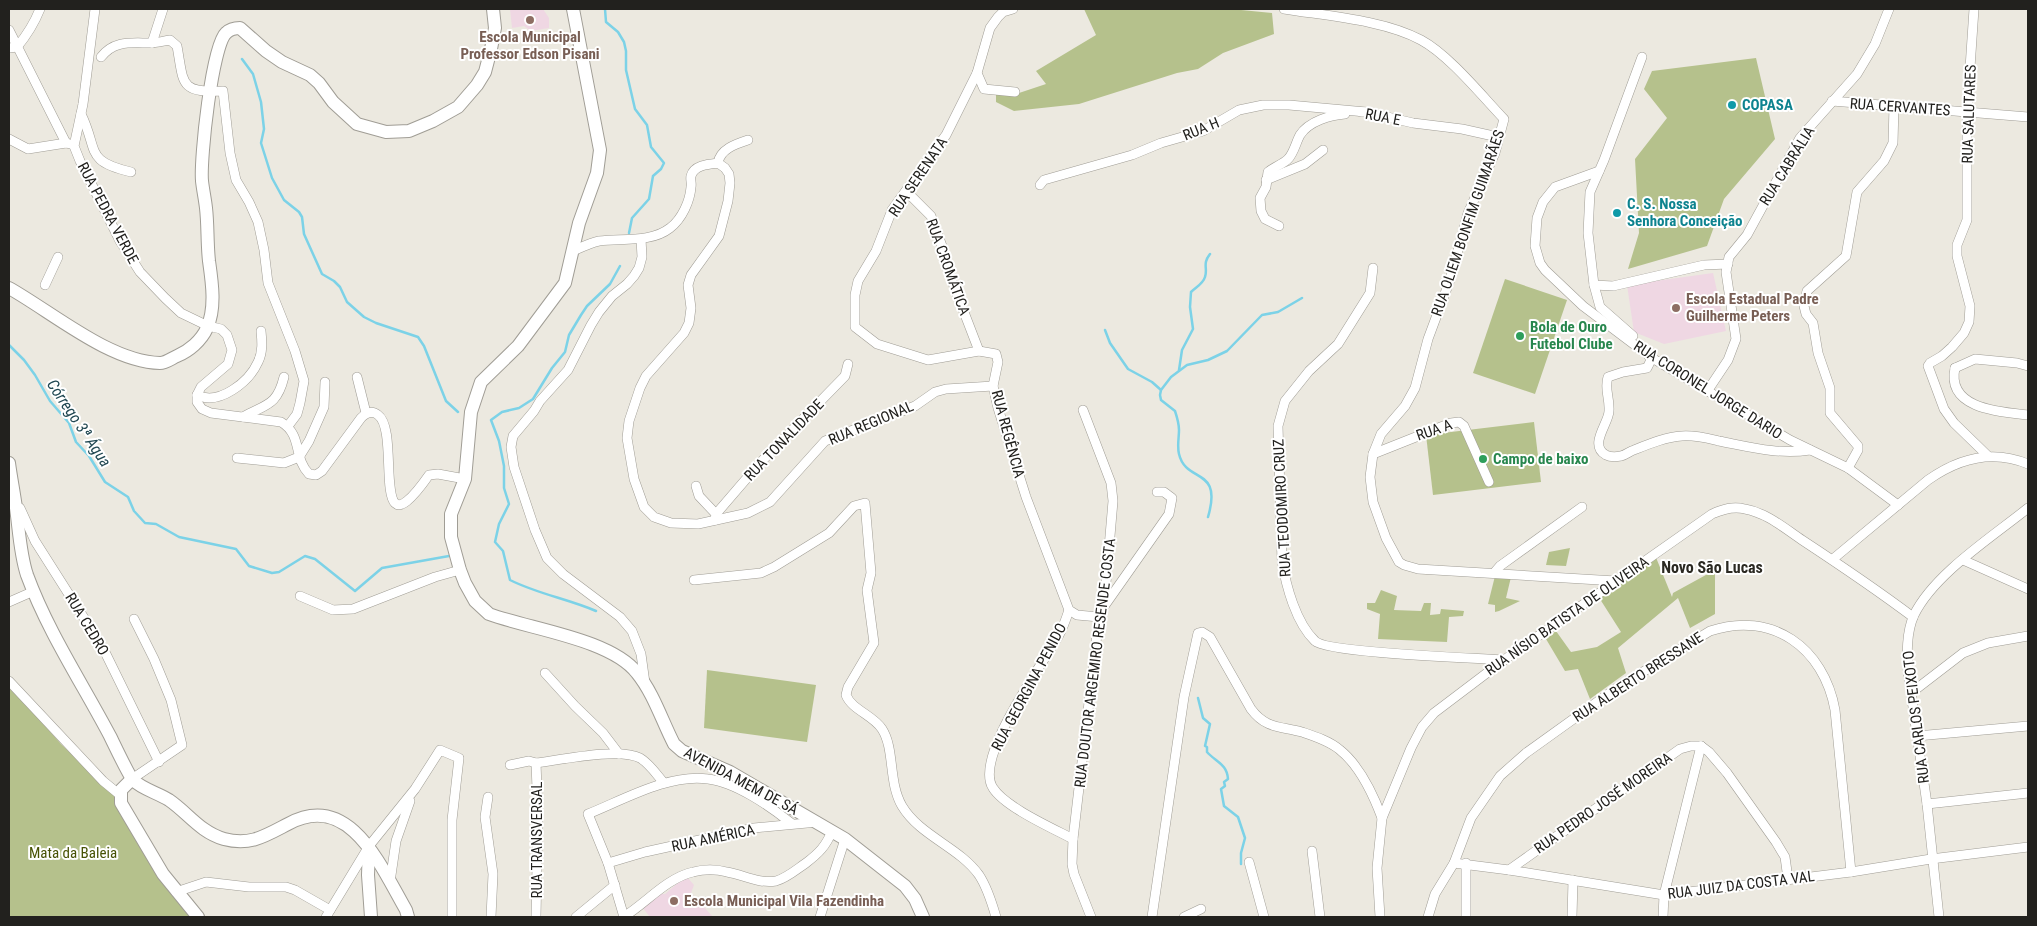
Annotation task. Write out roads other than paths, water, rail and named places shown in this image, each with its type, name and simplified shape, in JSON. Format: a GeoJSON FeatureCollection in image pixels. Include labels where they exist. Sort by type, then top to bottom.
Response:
{"type":"FeatureCollection","features":[{"type":"Feature","properties":{"kind":"street"},"geometry":{"type":"LineString","coordinates":[[13,47],[35,23],[40,9]]}},
{"type":"Feature","properties":{"kind":"street","name":"RUA PEDRA VERDE"},"geometry":{"type":"LineString","coordinates":[[95,9],[81,113],[70,144],[120,241],[140,272],[181,312],[208,326],[221,329],[227,335],[232,350],[228,364],[201,387],[197,395]]}},
{"type":"Feature","properties":{"kind":"street"},"geometry":{"type":"LineString","coordinates":[[152,43],[163,9]]}},
{"type":"Feature","properties":{"kind":"street"},"geometry":{"type":"LineString","coordinates":[[9,288],[98,342],[134,359],[162,363],[188,351],[204,334],[208,326],[213,290],[206,205],[202,181],[204,126],[215,61],[221,41],[226,33],[235,28],[240,28],[266,51],[282,62],[310,75],[333,102],[357,124],[386,132],[409,131],[434,121],[458,107],[477,85],[485,72],[491,49],[495,28],[493,9]]}},
{"type":"Feature","properties":{"kind":"street"},"geometry":{"type":"LineString","coordinates":[[564,9],[597,150]]}},
{"type":"Feature","properties":{"kind":"street"},"geometry":{"type":"LineString","coordinates":[[573,9],[597,150],[597,173],[579,223],[565,283],[518,346],[481,382],[471,412],[465,479],[463,488],[454,504],[450,524],[451,537],[460,570],[475,601],[489,614],[509,622],[567,637],[607,650],[636,671],[646,685]]}},
{"type":"Feature","properties":{"kind":"street","name":"RUA SERENATA"},"geometry":{"type":"LineString","coordinates":[[979,351],[928,360],[877,344],[855,327],[855,295],[858,281],[876,251],[892,210],[946,135],[977,73],[990,28],[998,16],[1013,9]]}},
{"type":"Feature","properties":{"kind":"street","name":"RUA OLIEM BONFIM GUIMARÃES"},"geometry":{"type":"LineString","coordinates":[[1284,9],[1390,27],[1422,41],[1440,53],[1504,119],[1495,153],[1468,213],[1450,280],[1428,339],[1416,388],[1405,406],[1381,434],[1373,454],[1370,478],[1373,502],[1386,538],[1400,562],[1418,569],[1494,573]]}},
{"type":"Feature","properties":{"kind":"street","name":"RUA CABRÁLIA"},"geometry":{"type":"LineString","coordinates":[[1728,264],[1729,256],[1747,235],[1800,138],[1857,74],[1874,44],[1889,9]]}},
{"type":"Feature","properties":{"kind":"street","name":"RUA SALUTARES"},"geometry":{"type":"LineString","coordinates":[[1942,356],[1964,333],[1969,322],[1970,306],[1957,256],[1957,246],[1967,220],[1967,112],[1974,9]]}},
{"type":"Feature","properties":{"kind":"street"},"geometry":{"type":"LineString","coordinates":[[9,30],[13,47],[70,144],[28,149],[9,139]]}},
{"type":"Feature","properties":{"kind":"street"},"geometry":{"type":"LineString","coordinates":[[102,57],[107,50],[123,43],[152,43],[170,40],[177,46],[183,79],[189,88],[194,90],[223,90],[230,153],[236,180],[258,222],[268,283],[295,351],[304,381],[298,408],[288,426]]}},
{"type":"Feature","properties":{"kind":"street"},"geometry":{"type":"LineString","coordinates":[[1633,336],[1600,306],[1594,285],[1588,233],[1590,192],[1642,57]]}},
{"type":"Feature","properties":{"kind":"street"},"geometry":{"type":"LineString","coordinates":[[977,73],[984,89],[1015,92]]}},
{"type":"Feature","properties":{"kind":"street","name":"RUA CERVANTES"},"geometry":{"type":"LineString","coordinates":[[1832,102],[2028,117]]}},
{"type":"Feature","properties":{"kind":"street","name":"RUA H"},"geometry":{"type":"LineString","coordinates":[[1040,185],[1044,180],[1106,163],[1203,131],[1240,110],[1264,105],[1289,105],[1366,112]]}},
{"type":"Feature","properties":{"kind":"street"},"geometry":{"type":"LineString","coordinates":[[1848,468],[1858,450],[1858,446],[1831,416],[1829,411],[1830,388],[1818,353],[1813,323],[1806,314],[1804,306],[1807,291],[1836,267],[1846,256],[1857,192],[1884,161],[1893,143],[1894,106]]}},
{"type":"Feature","properties":{"kind":"street","name":"RUA E"},"geometry":{"type":"LineString","coordinates":[[1279,226],[1265,218],[1261,211],[1260,198],[1266,187],[1268,172],[1288,159],[1301,133],[1310,125],[1332,115],[1366,112],[1414,123],[1462,129],[1498,137]]}},
{"type":"Feature","properties":{"kind":"street"},"geometry":{"type":"LineString","coordinates":[[81,113],[97,158],[108,166],[132,172]]}},
{"type":"Feature","properties":{"kind":"street"},"geometry":{"type":"LineString","coordinates":[[573,251],[597,242],[641,239],[670,228],[678,220],[691,193],[691,176],[697,169],[704,165],[718,163],[718,159],[725,150],[748,140]]}},
{"type":"Feature","properties":{"kind":"street"},"geometry":{"type":"LineString","coordinates":[[1266,180],[1305,164],[1323,150]]}},
{"type":"Feature","properties":{"kind":"street","name":"RUA REGIONAL"},"geometry":{"type":"LineString","coordinates":[[718,163],[729,174],[728,201],[719,236],[691,275],[688,285],[691,308],[689,324],[684,333],[646,376],[632,410],[628,438],[630,462],[638,495],[644,507],[654,517],[671,523],[698,524],[716,518],[748,513],[770,502],[825,441],[915,406],[935,392],[946,389],[993,386]]}},
{"type":"Feature","properties":{"kind":"street","name":"RUA CORONEL JORGE DARIO"},"geometry":{"type":"LineString","coordinates":[[1599,171],[1555,187],[1543,202],[1537,218],[1534,246],[1545,270],[1583,306],[1652,358],[1790,440],[1848,468],[1898,505]]}},
{"type":"Feature","properties":{"kind":"street","name":"RUA CROMÁTICA"},"geometry":{"type":"LineString","coordinates":[[906,191],[931,216],[942,246],[950,277],[979,351]]}},
{"type":"Feature","properties":{"kind":"street","name":"AVENIDA MEM DE SÁ"},"geometry":{"type":"LineString","coordinates":[[641,239],[642,257],[639,268],[634,276],[612,296],[599,312],[587,331],[568,370],[540,401],[513,436],[511,447],[514,468],[539,543],[547,558],[563,574],[620,617],[632,631],[641,654],[646,685],[674,744],[678,748],[730,772],[845,839],[905,886],[915,899],[923,917]]}},
{"type":"Feature","properties":{"kind":"street"},"geometry":{"type":"LineString","coordinates":[[45,285],[58,257]]}},
{"type":"Feature","properties":{"kind":"street"},"geometry":{"type":"LineString","coordinates":[[1594,285],[1613,286],[1704,265],[1728,264],[1726,272],[1736,339],[1728,360],[1708,390]]}},
{"type":"Feature","properties":{"kind":"street","name":"RUA TEODOMIRO CRUZ"},"geometry":{"type":"LineString","coordinates":[[1373,268],[1370,293],[1338,344],[1309,371],[1285,401],[1278,426],[1282,561],[1285,581],[1296,610],[1308,632],[1316,642],[1323,646],[1364,651],[1504,660]]}},
{"type":"Feature","properties":{"kind":"street"},"geometry":{"type":"LineString","coordinates":[[262,331],[262,350],[259,362],[244,381],[234,389],[210,398],[197,395],[197,402],[202,409],[211,413],[281,422],[288,426],[295,437],[302,467],[309,474],[316,474],[322,471],[366,413],[372,412],[379,415],[386,429],[389,448],[389,490],[391,499],[397,504],[408,501],[429,475],[438,474],[465,479]]}},
{"type":"Feature","properties":{"kind":"street","name":"RUA REGÊNCIA"},"geometry":{"type":"LineString","coordinates":[[979,351],[996,354],[998,362],[993,386],[1000,416],[1026,497],[1069,610]]}},
{"type":"Feature","properties":{"kind":"street"},"geometry":{"type":"LineString","coordinates":[[1955,368],[1946,362],[1942,356],[1928,366],[1944,409],[1954,422],[1988,456]]}},
{"type":"Feature","properties":{"kind":"street"},"geometry":{"type":"LineString","coordinates":[[1652,358],[1647,368],[1608,377],[1605,385],[1610,408],[1608,419],[1599,436],[1600,447],[1605,455],[1623,456],[1646,445],[1680,436],[1697,436],[1775,452],[1812,449]]}},
{"type":"Feature","properties":{"kind":"street"},"geometry":{"type":"LineString","coordinates":[[1955,368],[1975,359],[2017,363],[2028,366]]}},
{"type":"Feature","properties":{"kind":"street","name":"RUA TONALIDADE"},"geometry":{"type":"LineString","coordinates":[[716,518],[759,464],[845,376],[848,364]]}},
{"type":"Feature","properties":{"kind":"street"},"geometry":{"type":"LineString","coordinates":[[1955,368],[1953,378],[1960,395],[1964,399],[1995,411],[2028,415]]}},
{"type":"Feature","properties":{"kind":"street"},"geometry":{"type":"LineString","coordinates":[[243,417],[273,401],[280,393],[284,377]]}},
{"type":"Feature","properties":{"kind":"street"},"geometry":{"type":"LineString","coordinates":[[357,377],[366,413]]}},
{"type":"Feature","properties":{"kind":"street"},"geometry":{"type":"LineString","coordinates":[[237,458],[284,463],[299,457],[309,441],[324,407],[325,382]]}},
{"type":"Feature","properties":{"kind":"street","name":"RUA DOUTOR ARGEMIRO RESENDE COSTA"},"geometry":{"type":"LineString","coordinates":[[1084,410],[1111,483],[1112,492],[1112,521],[1104,606],[1098,617],[1072,839],[1074,874],[1091,917]]}},
{"type":"Feature","properties":{"kind":"street","name":"RUA A"},"geometry":{"type":"LineString","coordinates":[[1373,454],[1450,423],[1459,422],[1464,426],[1489,482]]}},
{"type":"Feature","properties":{"kind":"street"},"geometry":{"type":"LineString","coordinates":[[1834,559],[1944,469],[1988,456],[2007,457],[2028,464]]}},
{"type":"Feature","properties":{"kind":"street"},"geometry":{"type":"LineString","coordinates":[[9,463],[26,573],[53,634],[132,779],[169,800],[213,836],[226,840],[240,842],[260,839],[308,816],[322,816],[339,820],[354,830],[369,846],[408,917]]}},
{"type":"Feature","properties":{"kind":"street"},"geometry":{"type":"LineString","coordinates":[[696,486],[699,496],[716,518]]}},
{"type":"Feature","properties":{"kind":"street","name":"RUA CEDRO"},"geometry":{"type":"LineString","coordinates":[[12,488],[24,520],[103,648],[159,762]]}},
{"type":"Feature","properties":{"kind":"street"},"geometry":{"type":"LineString","coordinates":[[1104,606],[1169,514],[1172,498],[1164,492],[1157,492]]}},
{"type":"Feature","properties":{"kind":"street"},"geometry":{"type":"LineString","coordinates":[[694,580],[761,573],[774,568],[829,533],[854,506],[865,503],[871,562],[871,573],[867,590],[874,643],[848,687],[846,692],[847,699],[873,719],[885,734],[893,782],[903,808],[910,817],[972,867],[987,891],[996,917]]}},
{"type":"Feature","properties":{"kind":"street"},"geometry":{"type":"LineString","coordinates":[[1494,573],[1500,566],[1582,507]]}},
{"type":"Feature","properties":{"kind":"street","name":"RUA NÍSIO BATISTA DE OLIVEIRA"},"geometry":{"type":"LineString","coordinates":[[1380,917],[1377,868],[1382,818],[1411,748],[1422,727],[1434,713],[1504,660],[1712,514],[1736,507],[1769,517],[1834,559],[1914,616]]}},
{"type":"Feature","properties":{"kind":"street","name":"RUA CARLOS PEIXOTO"},"geometry":{"type":"LineString","coordinates":[[1939,917],[1927,804],[1911,693],[1907,654],[1909,634],[1914,616],[1934,585],[2028,508]]}},
{"type":"Feature","properties":{"kind":"street"},"geometry":{"type":"LineString","coordinates":[[1963,560],[2028,589]]}},
{"type":"Feature","properties":{"kind":"street"},"geometry":{"type":"LineString","coordinates":[[300,596],[333,610],[352,609],[435,577],[460,570]]}},
{"type":"Feature","properties":{"kind":"street"},"geometry":{"type":"LineString","coordinates":[[1494,573],[1616,580]]}},
{"type":"Feature","properties":{"kind":"street"},"geometry":{"type":"LineString","coordinates":[[9,602],[34,591]]}},
{"type":"Feature","properties":{"kind":"street"},"geometry":{"type":"LineString","coordinates":[[1069,610],[1076,615],[1098,617]]}},
{"type":"Feature","properties":{"kind":"street","name":"RUA GEORGINA PENIDO"},"geometry":{"type":"LineString","coordinates":[[1069,610],[1060,634],[1029,683],[998,738],[989,767],[989,780],[999,796],[1072,839]]}},
{"type":"Feature","properties":{"kind":"street"},"geometry":{"type":"LineString","coordinates":[[134,619],[154,658],[172,700],[182,745],[132,779],[120,794],[121,804],[163,874],[198,917]]}},
{"type":"Feature","properties":{"kind":"street","name":"RUA ALBERTO BRESSANE"},"geometry":{"type":"LineString","coordinates":[[1428,917],[1434,894],[1454,863],[1472,818],[1500,776],[1526,753],[1618,687],[1710,630],[1726,625],[1741,624],[1773,630],[1790,637],[1814,660],[1825,675],[1832,692],[1835,710],[1851,872]]}},
{"type":"Feature","properties":{"kind":"street"},"geometry":{"type":"LineString","coordinates":[[1152,917],[1184,698],[1194,644],[1198,633],[1202,632],[1210,637],[1257,717],[1266,724],[1300,732],[1340,749],[1356,768],[1376,802],[1382,818]]}},
{"type":"Feature","properties":{"kind":"street"},"geometry":{"type":"LineString","coordinates":[[1911,693],[1963,653],[1988,643],[2028,636]]}},
{"type":"Feature","properties":{"kind":"street"},"geometry":{"type":"LineString","coordinates":[[544,673],[603,733],[619,754]]}},
{"type":"Feature","properties":{"kind":"street"},"geometry":{"type":"LineString","coordinates":[[9,681],[103,781],[120,794]]}},
{"type":"Feature","properties":{"kind":"street"},"geometry":{"type":"LineString","coordinates":[[1918,736],[2028,726]]}},
{"type":"Feature","properties":{"kind":"street"},"geometry":{"type":"LineString","coordinates":[[1663,917],[1664,895],[1701,746],[1710,752],[1727,773],[1776,842],[1785,857],[1788,880]]}},
{"type":"Feature","properties":{"kind":"street","name":"RUA PEDRO JOSÉ MOREIRA"},"geometry":{"type":"LineString","coordinates":[[1509,870],[1680,749],[1701,746]]}},
{"type":"Feature","properties":{"kind":"street"},"geometry":{"type":"LineString","coordinates":[[390,882],[396,841],[404,814],[416,789],[440,750],[459,758],[452,820],[452,917]]}},
{"type":"Feature","properties":{"kind":"street"},"geometry":{"type":"LineString","coordinates":[[510,765],[529,761],[536,763],[619,754],[639,757],[649,764],[664,783]]}},
{"type":"Feature","properties":{"kind":"street","name":"RUA TRANSVERSAL"},"geometry":{"type":"LineString","coordinates":[[536,763],[536,917]]}},
{"type":"Feature","properties":{"kind":"street"},"geometry":{"type":"LineString","coordinates":[[791,823],[768,805],[724,784],[708,779],[691,779],[664,783],[588,814],[608,863],[625,917],[677,878],[692,872],[719,870],[767,882],[787,876],[818,854],[827,844],[832,831]]}},
{"type":"Feature","properties":{"kind":"street"},"geometry":{"type":"LineString","coordinates":[[176,892],[206,882],[249,887],[286,887],[295,890],[328,914],[369,846],[416,789]]}},
{"type":"Feature","properties":{"kind":"street"},"geometry":{"type":"LineString","coordinates":[[1927,804],[2028,793]]}},
{"type":"Feature","properties":{"kind":"street"},"geometry":{"type":"LineString","coordinates":[[488,797],[485,817],[493,874],[491,917]]}},
{"type":"Feature","properties":{"kind":"street","name":"RUA AMÉRICA"},"geometry":{"type":"LineString","coordinates":[[608,863],[646,852],[754,828],[791,823],[809,824],[818,822]]}},
{"type":"Feature","properties":{"kind":"street"},"geometry":{"type":"LineString","coordinates":[[820,917],[845,839]]}},
{"type":"Feature","properties":{"kind":"street"},"geometry":{"type":"LineString","coordinates":[[369,846],[368,875],[371,917]]}},
{"type":"Feature","properties":{"kind":"street","name":"RUA JUIZ DA COSTA VAL"},"geometry":{"type":"LineString","coordinates":[[1454,863],[1466,863],[1664,895],[1851,872],[1932,858],[2028,847]]}},
{"type":"Feature","properties":{"kind":"street"},"geometry":{"type":"LineString","coordinates":[[1312,851],[1320,917]]}},
{"type":"Feature","properties":{"kind":"street"},"geometry":{"type":"LineString","coordinates":[[1249,862],[1264,917]]}},
{"type":"Feature","properties":{"kind":"street"},"geometry":{"type":"LineString","coordinates":[[1466,863],[1466,917]]}},
{"type":"Feature","properties":{"kind":"street"},"geometry":{"type":"LineString","coordinates":[[1572,917],[1573,880]]}},
{"type":"Feature","properties":{"kind":"street"},"geometry":{"type":"LineString","coordinates":[[576,917],[615,885]]}},
{"type":"Feature","properties":{"kind":"street"},"geometry":{"type":"LineString","coordinates":[[1184,917],[1201,909]]}},
{"type":"Feature","properties":{"kind":"waterway"},"geometry":{"type":"LineString","coordinates":[[605,9],[606,22],[618,32],[624,42],[626,70],[635,109],[647,125],[651,147],[664,163],[661,169],[653,176],[649,199],[632,218],[629,233]]}},
{"type":"Feature","properties":{"kind":"waterway"},"geometry":{"type":"LineString","coordinates":[[242,59],[253,74],[261,102],[264,129],[261,143],[272,178],[284,200],[299,212],[302,217],[304,234],[322,274],[340,287],[347,302],[364,317],[418,337],[424,346],[446,401],[458,412]]}},
{"type":"Feature","properties":{"kind":"waterway"},"geometry":{"type":"LineString","coordinates":[[1179,370],[1182,350],[1193,329],[1190,307],[1191,292],[1204,279],[1206,261],[1210,254]]}},
{"type":"Feature","properties":{"kind":"waterway"},"geometry":{"type":"LineString","coordinates":[[596,611],[510,580],[503,551],[495,542],[499,524],[509,504],[504,488],[504,466],[499,441],[491,420],[502,412],[519,408],[533,399],[552,368],[565,352],[569,335],[581,315],[587,306],[610,284],[620,266]]}},
{"type":"Feature","properties":{"kind":"waterway"},"geometry":{"type":"LineString","coordinates":[[1208,517],[1211,490],[1202,478],[1183,463],[1178,451],[1179,428],[1175,411],[1161,400],[1161,390],[1171,377],[1187,365],[1208,360],[1227,351],[1262,315],[1278,312],[1302,298]]}},
{"type":"Feature","properties":{"kind":"waterway"},"geometry":{"type":"LineString","coordinates":[[1105,330],[1110,343],[1128,369],[1152,382],[1161,390]]}},
{"type":"Feature","properties":{"kind":"waterway","name":"Córrego 3ª Água"},"geometry":{"type":"LineString","coordinates":[[9,345],[24,360],[50,401],[69,423],[76,442],[89,456],[105,482],[128,497],[134,511],[145,523],[156,524],[179,537],[236,549],[249,566],[272,573],[279,572],[305,556],[315,559],[355,591],[382,568],[449,556]]}},
{"type":"Feature","properties":{"kind":"waterway"},"geometry":{"type":"LineString","coordinates":[[1198,698],[1203,718],[1210,724],[1205,746],[1207,747],[1207,752],[1226,770],[1227,774],[1228,779],[1224,782],[1225,786],[1221,789],[1224,806],[1238,817],[1245,838],[1241,853],[1241,864]]}},
{"type":"Feature","properties":{"kind":"place","name":"Escola Municipal Professor Edson Pisani"},"geometry":{"type":"Point","coordinates":[530,20]}},
{"type":"Feature","properties":{"kind":"place","name":"COPASA"},"geometry":{"type":"Point","coordinates":[1732,105]}},
{"type":"Feature","properties":{"kind":"place","name":"C. S. Nossa Senhora Conceição"},"geometry":{"type":"Point","coordinates":[1617,213]}},
{"type":"Feature","properties":{"kind":"place","name":"Escola Estadual Padre Guilherme Peters"},"geometry":{"type":"Point","coordinates":[1676,308]}},
{"type":"Feature","properties":{"kind":"place","name":"Bola de Ouro Futebol Clube"},"geometry":{"type":"Point","coordinates":[1520,336]}},
{"type":"Feature","properties":{"kind":"place","name":"Campo de baixo"},"geometry":{"type":"Point","coordinates":[1483,459]}},
{"type":"Feature","properties":{"kind":"place","name":"Escola Municipal Vila Fazendinha"},"geometry":{"type":"Point","coordinates":[674,901]}},
{"type":"Feature","properties":{"kind":"district","name":"Novo São Lucas"},"geometry":{"type":"Point","coordinates":[1712,567]}},
{"type":"Feature","properties":{"kind":"park label","name":"Mata da Baleia"},"geometry":{"type":"Point","coordinates":[73,853]}}]}
